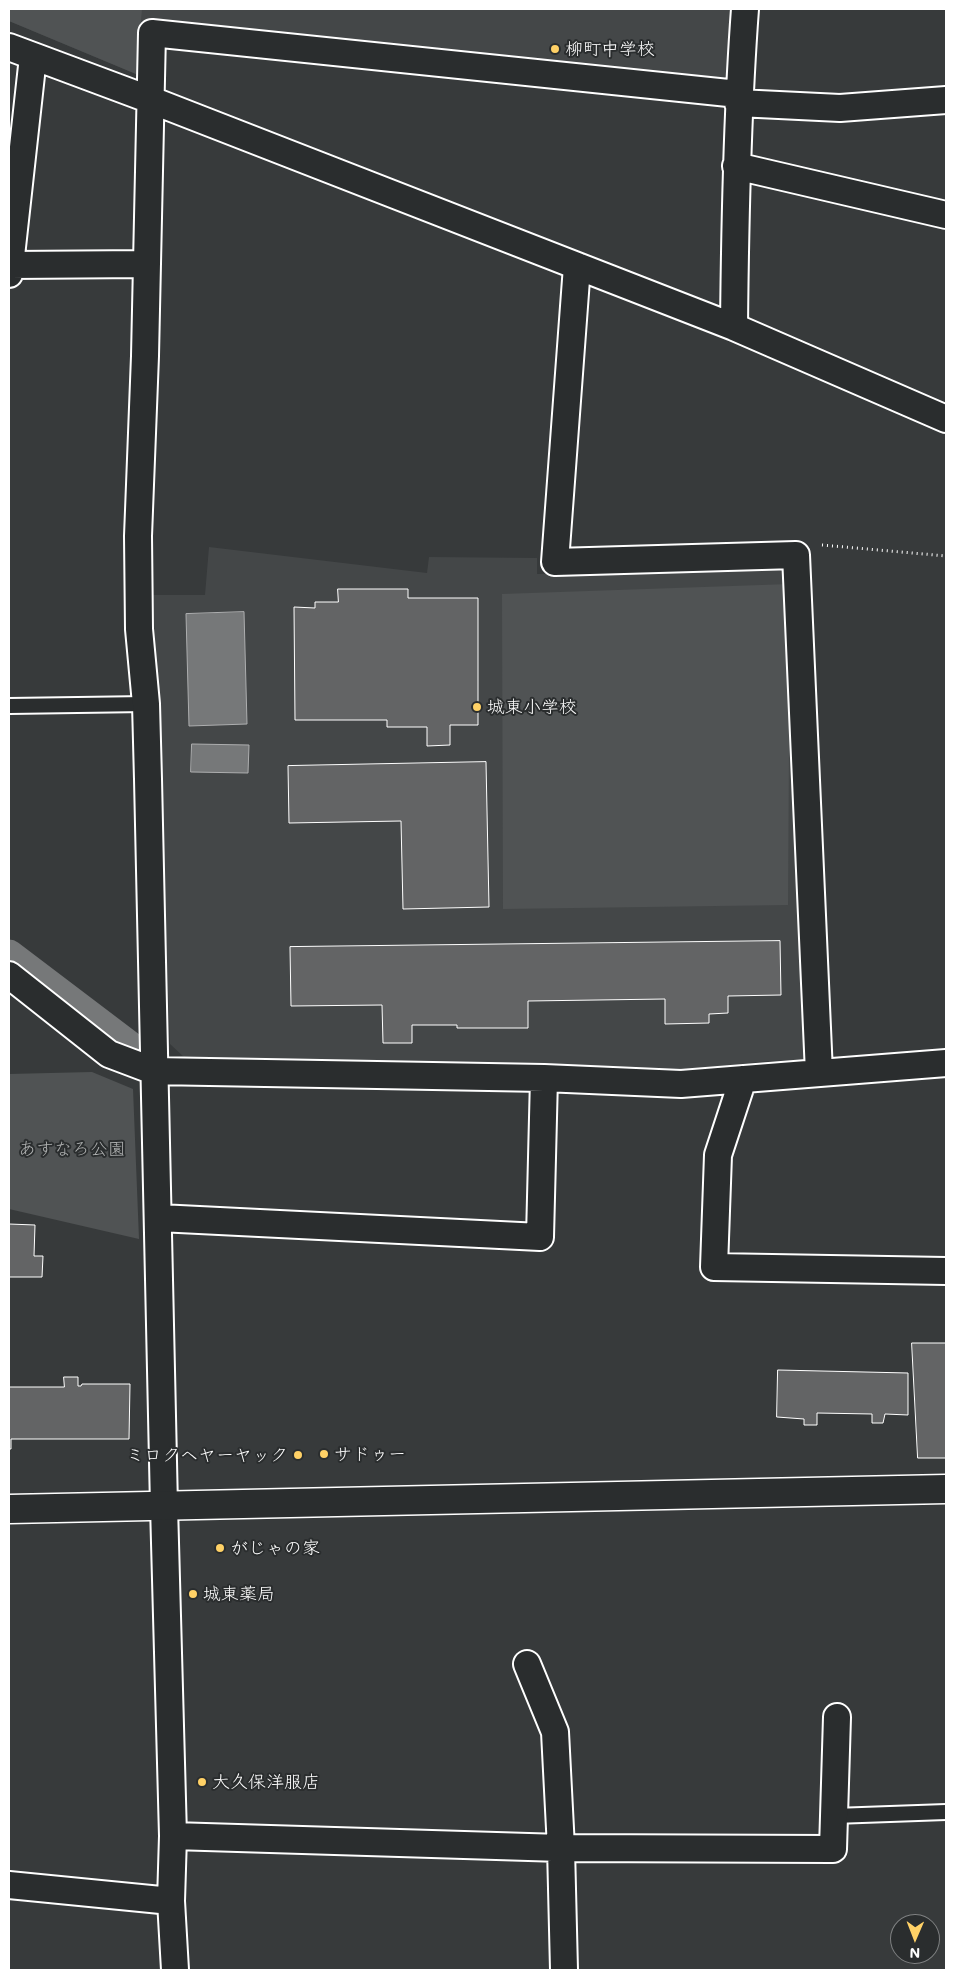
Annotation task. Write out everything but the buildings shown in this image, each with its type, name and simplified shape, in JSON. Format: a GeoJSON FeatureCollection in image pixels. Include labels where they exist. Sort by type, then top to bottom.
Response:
{"type":"FeatureCollection","features":[{"type":"Feature","properties":{"kind":"street"},"geometry":{"type":"LineString","coordinates":[[734,327],[738,99],[745,9]]}},
{"type":"Feature","properties":{"kind":"street"},"geometry":{"type":"LineString","coordinates":[[175,1970],[171,1901],[174,1836],[164,1506],[146,704],[139,629],[138,536],[152,33],[738,99],[840,108],[946,100]]}},
{"type":"Feature","properties":{"kind":"street"},"geometry":{"type":"LineString","coordinates":[[9,47],[151,100],[734,327],[946,419]]}},
{"type":"Feature","properties":{"kind":"street"},"geometry":{"type":"LineString","coordinates":[[33,57],[9,270],[147,264]]}},
{"type":"Feature","properties":{"kind":"street"},"geometry":{"type":"LineString","coordinates":[[736,166],[946,215]]}},
{"type":"Feature","properties":{"kind":"street"},"geometry":{"type":"LineString","coordinates":[[577,266],[555,562],[796,556],[819,1073]]}},
{"type":"Feature","properties":{"kind":"street"},"geometry":{"type":"LineString","coordinates":[[9,975],[109,1054],[154,1071],[544,1078],[681,1084],[946,1063]]}},
{"type":"Feature","properties":{"kind":"street"},"geometry":{"type":"LineString","coordinates":[[159,1218],[540,1237],[544,1078]]}},
{"type":"Feature","properties":{"kind":"street"},"geometry":{"type":"LineString","coordinates":[[743,1079],[718,1155],[714,1267],[946,1271]]}},
{"type":"Feature","properties":{"kind":"street"},"geometry":{"type":"LineString","coordinates":[[9,1509],[946,1489]]}},
{"type":"Feature","properties":{"kind":"street"},"geometry":{"type":"LineString","coordinates":[[526,1664],[555,1732],[561,1848],[564,1970]]}},
{"type":"Feature","properties":{"kind":"street"},"geometry":{"type":"LineString","coordinates":[[174,1836],[561,1848],[833,1849],[837,1717]]}},
{"type":"Feature","properties":{"kind":"street"},"geometry":{"type":"LineString","coordinates":[[9,1885],[171,1901]]}},
{"type":"Feature","properties":{"kind":"lane"},"geometry":{"type":"LineString","coordinates":[[9,706],[146,704]]}},
{"type":"Feature","properties":{"kind":"lane"},"geometry":{"type":"LineString","coordinates":[[834,1816],[946,1812]]}},
{"type":"Feature","properties":{"kind":"path"},"geometry":{"type":"LineString","coordinates":[[796,556],[808,544],[946,556]]}},
{"type":"Feature","properties":{"kind":"shaded area","name":"柳町中学校"},"geometry":{"type":"Polygon","coordinates":[[[9,9],[738,9],[733,81],[724,86],[142,24],[136,74],[9,21],[9,9]]]}},
{"type":"Feature","properties":{"kind":"shaded area","name":"城東小学校"},"geometry":{"type":"Polygon","coordinates":[[[209,547],[427,573],[429,557],[537,558],[537,574],[782,570],[791,575],[805,1060],[769,1061],[668,1071],[185,1058],[170,1044],[153,595],[205,595],[209,547]]]}},
{"type":"Feature","properties":{"kind":"shaded area"},"geometry":{"type":"Polygon","coordinates":[[[244,612],[247,724],[189,726],[186,614],[244,612]]]}},
{"type":"Feature","properties":{"kind":"shaded area"},"geometry":{"type":"Polygon","coordinates":[[[192,744],[249,745],[248,773],[191,772],[192,744]]]}},
{"type":"Feature","properties":{"kind":"green space"},"geometry":{"type":"Polygon","coordinates":[[[9,9],[142,9],[136,74],[9,21],[9,9]]]}},
{"type":"Feature","properties":{"kind":"green space"},"geometry":{"type":"Polygon","coordinates":[[[790,584],[788,905],[503,909],[502,594],[790,584]]]}},
{"type":"Feature","properties":{"kind":"green space","name":"あすなろ公園"},"geometry":{"type":"Polygon","coordinates":[[[92,1072],[133,1089],[139,1239],[9,1209],[9,1074],[92,1072]]]}},
{"type":"Feature","properties":{"kind":"waterway"},"geometry":{"type":"LineString","coordinates":[[9,955],[133,1049]]}},
{"type":"Feature","properties":{"kind":"place","name":"柳町中学校"},"geometry":{"type":"Point","coordinates":[555,49]}},
{"type":"Feature","properties":{"kind":"place","name":"城東小学校"},"geometry":{"type":"Point","coordinates":[477,707]}},
{"type":"Feature","properties":{"kind":"place","name":"サドゥー"},"geometry":{"type":"Point","coordinates":[324,1454]}},
{"type":"Feature","properties":{"kind":"place","name":"ミロクヘヤーヤック"},"geometry":{"type":"Point","coordinates":[298,1455]}},
{"type":"Feature","properties":{"kind":"place","name":"がじゃの家"},"geometry":{"type":"Point","coordinates":[220,1548]}},
{"type":"Feature","properties":{"kind":"place","name":"城東薬局"},"geometry":{"type":"Point","coordinates":[193,1594]}},
{"type":"Feature","properties":{"kind":"place","name":"大久保洋服店"},"geometry":{"type":"Point","coordinates":[202,1782]}}]}
